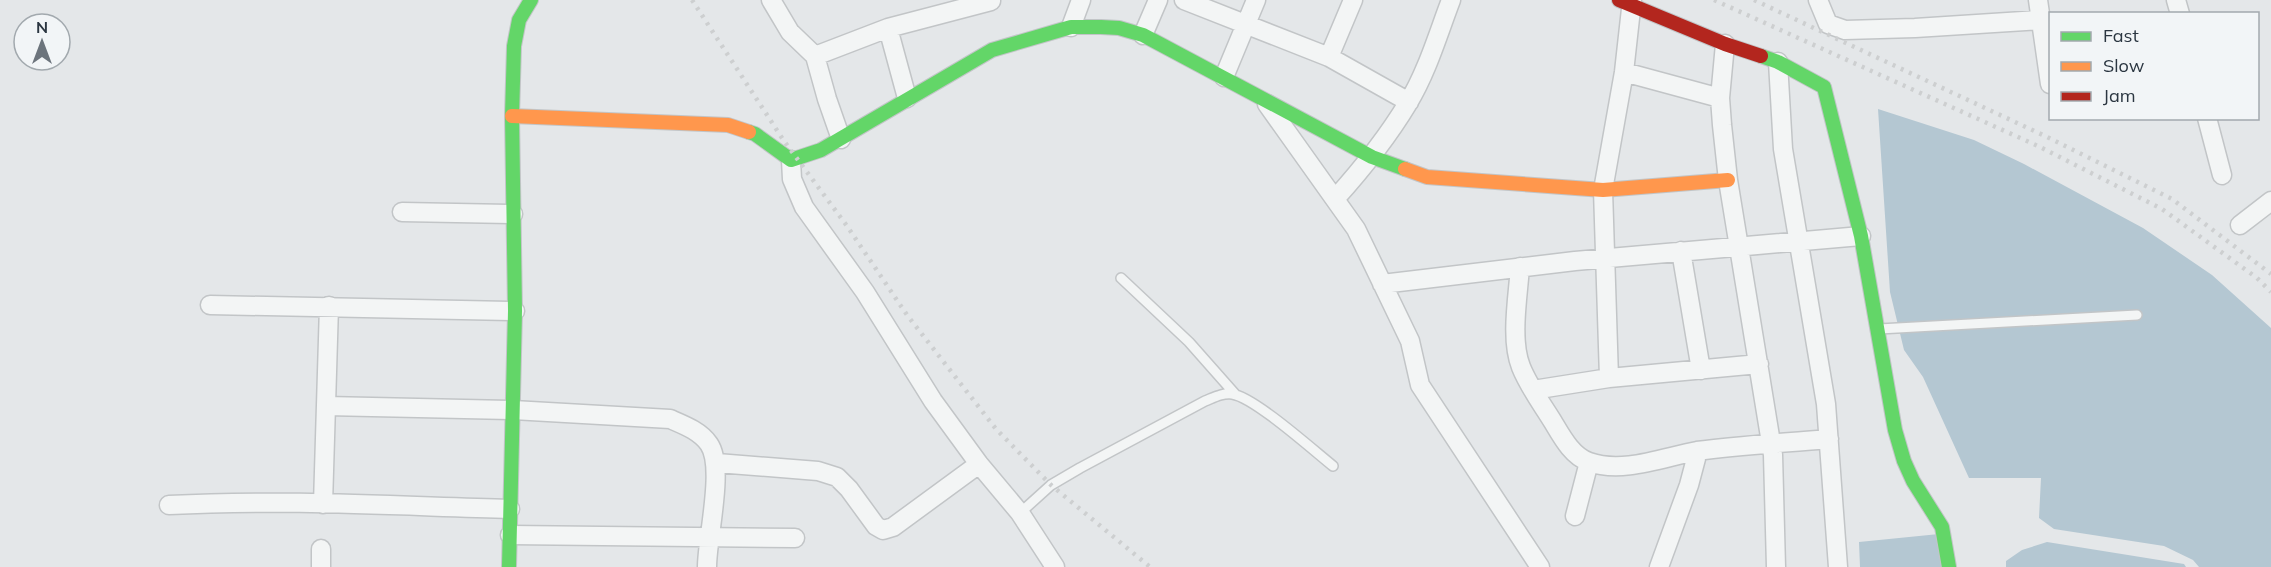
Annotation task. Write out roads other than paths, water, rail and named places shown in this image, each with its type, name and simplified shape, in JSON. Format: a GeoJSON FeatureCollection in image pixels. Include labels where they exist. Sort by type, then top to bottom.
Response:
{"type":"FeatureCollection","features":[{"type":"Feature","properties":{"kind":"street"},"geometry":{"type":"LineString","coordinates":[[509,567],[515,311],[512,116],[514,46],[519,20],[531,0]]}},
{"type":"Feature","properties":{"kind":"street"},"geometry":{"type":"LineString","coordinates":[[771,0],[790,32],[815,56],[841,139]]}},
{"type":"Feature","properties":{"kind":"street"},"geometry":{"type":"LineString","coordinates":[[1071,27],[1081,0]]}},
{"type":"Feature","properties":{"kind":"street"},"geometry":{"type":"LineString","coordinates":[[1143,35],[1158,0]]}},
{"type":"Feature","properties":{"kind":"street"},"geometry":{"type":"LineString","coordinates":[[1184,0],[1329,57],[1409,102]]}},
{"type":"Feature","properties":{"kind":"street"},"geometry":{"type":"LineString","coordinates":[[1224,77],[1256,0]]}},
{"type":"Feature","properties":{"kind":"street"},"geometry":{"type":"LineString","coordinates":[[1329,57],[1353,0]]}},
{"type":"Feature","properties":{"kind":"street"},"geometry":{"type":"LineString","coordinates":[[1335,200],[1372,157],[1409,102],[1451,0]]}},
{"type":"Feature","properties":{"kind":"street"},"geometry":{"type":"LineString","coordinates":[[1818,0],[1828,24],[1845,30],[2040,20]]}},
{"type":"Feature","properties":{"kind":"street"},"geometry":{"type":"LineString","coordinates":[[2038,0],[2049,78]]}},
{"type":"Feature","properties":{"kind":"street"},"geometry":{"type":"LineString","coordinates":[[815,56],[888,28],[991,2]]}},
{"type":"Feature","properties":{"kind":"street"},"geometry":{"type":"LineString","coordinates":[[1609,378],[1603,190],[1624,72],[1627,2],[1725,44],[1778,62],[1824,87],[1861,236],[1895,430],[1904,461],[1913,481],[1942,527],[1949,567]]}},
{"type":"Feature","properties":{"kind":"street"},"geometry":{"type":"LineString","coordinates":[[512,116],[728,125],[755,134],[791,160],[799,159],[841,139],[992,50],[1071,27],[1119,28],[1143,35],[1372,157],[1427,177],[1603,190],[1728,180]]}},
{"type":"Feature","properties":{"kind":"street"},"geometry":{"type":"LineString","coordinates":[[888,28],[908,98]]}},
{"type":"Feature","properties":{"kind":"street"},"geometry":{"type":"LineString","coordinates":[[1725,44],[1720,98],[1728,180],[1771,445],[1776,567]]}},
{"type":"Feature","properties":{"kind":"street"},"geometry":{"type":"LineString","coordinates":[[1778,62],[1783,149],[1826,404],[1838,567]]}},
{"type":"Feature","properties":{"kind":"street"},"geometry":{"type":"LineString","coordinates":[[1624,72],[1720,98]]}},
{"type":"Feature","properties":{"kind":"street"},"geometry":{"type":"LineString","coordinates":[[1264,99],[1356,229],[1410,340],[1420,385],[1540,567]]}},
{"type":"Feature","properties":{"kind":"street"},"geometry":{"type":"LineString","coordinates":[[2208,120],[2222,175]]}},
{"type":"Feature","properties":{"kind":"street"},"geometry":{"type":"LineString","coordinates":[[791,160],[792,179],[804,207],[865,292],[933,401],[979,464],[1020,513],[1055,567]]}},
{"type":"Feature","properties":{"kind":"street"},"geometry":{"type":"LineString","coordinates":[[2240,225],[2271,201]]}},
{"type":"Feature","properties":{"kind":"street"},"geometry":{"type":"LineString","coordinates":[[402,212],[513,214]]}},
{"type":"Feature","properties":{"kind":"street"},"geometry":{"type":"LineString","coordinates":[[1382,284],[1604,258],[1861,236]]}},
{"type":"Feature","properties":{"kind":"street"},"geometry":{"type":"LineString","coordinates":[[1681,251],[1701,370]]}},
{"type":"Feature","properties":{"kind":"street"},"geometry":{"type":"LineString","coordinates":[[1520,267],[1516,345],[1520,366],[1566,443],[1589,462],[1606,465],[1636,464],[1698,451],[1829,439]]}},
{"type":"Feature","properties":{"kind":"street"},"geometry":{"type":"LineString","coordinates":[[210,305],[515,311]]}},
{"type":"Feature","properties":{"kind":"street"},"geometry":{"type":"LineString","coordinates":[[323,504],[329,306]]}},
{"type":"Feature","properties":{"kind":"street"},"geometry":{"type":"LineString","coordinates":[[1533,390],[1609,378],[1759,364]]}},
{"type":"Feature","properties":{"kind":"street"},"geometry":{"type":"LineString","coordinates":[[326,406],[513,410],[670,419],[690,427],[709,444],[717,463],[707,567]]}},
{"type":"Feature","properties":{"kind":"street"},"geometry":{"type":"LineString","coordinates":[[1659,567],[1689,485],[1698,451]]}},
{"type":"Feature","properties":{"kind":"street"},"geometry":{"type":"LineString","coordinates":[[1575,516],[1589,462]]}},
{"type":"Feature","properties":{"kind":"street"},"geometry":{"type":"LineString","coordinates":[[717,463],[818,471],[837,477],[849,489],[876,526],[883,530],[893,527],[979,464]]}},
{"type":"Feature","properties":{"kind":"street"},"geometry":{"type":"LineString","coordinates":[[169,506],[204,503],[323,504],[510,509]]}},
{"type":"Feature","properties":{"kind":"street"},"geometry":{"type":"LineString","coordinates":[[510,535],[795,538]]}},
{"type":"Feature","properties":{"kind":"lane"},"geometry":{"type":"LineString","coordinates":[[1121,278],[1189,342],[1235,394]]}},
{"type":"Feature","properties":{"kind":"lane"},"geometry":{"type":"LineString","coordinates":[[1877,329],[2137,315]]}},
{"type":"Feature","properties":{"kind":"lane"},"geometry":{"type":"LineString","coordinates":[[1020,513],[1051,485],[1223,393],[1235,394],[1252,402],[1333,466]]}},
{"type":"Feature","properties":{"kind":"water"},"geometry":{"type":"Polygon","coordinates":[[[1878,109],[1974,140],[2024,164],[2143,228],[2212,275],[2271,328],[2271,567],[2199,567],[2193,560],[2164,546],[2054,529],[2039,518],[2041,478],[1969,478],[1923,377],[1904,350],[1890,292],[1878,109]]]}},
{"type":"Feature","properties":{"kind":"water"},"geometry":{"type":"Polygon","coordinates":[[[1949,533],[1952,567],[1860,567],[1859,542],[1949,533]]]}},
{"type":"Feature","properties":{"kind":"water"},"geometry":{"type":"Polygon","coordinates":[[[2047,542],[2184,564],[2186,567],[2006,567],[2006,561],[2022,550],[2047,542]]]}},
{"type":"Feature","properties":{"kind":"railway"},"geometry":{"type":"LineString","coordinates":[[692,0],[784,141],[847,226],[907,315],[996,429],[1051,485],[1150,567]]}},
{"type":"Feature","properties":{"kind":"railway"},"geometry":{"type":"LineString","coordinates":[[1714,0],[2038,146],[2162,209],[2257,278],[2271,292]]}},
{"type":"Feature","properties":{"kind":"railway"},"geometry":{"type":"LineString","coordinates":[[1754,0],[2045,136],[2172,199],[2271,274]]}}]}
